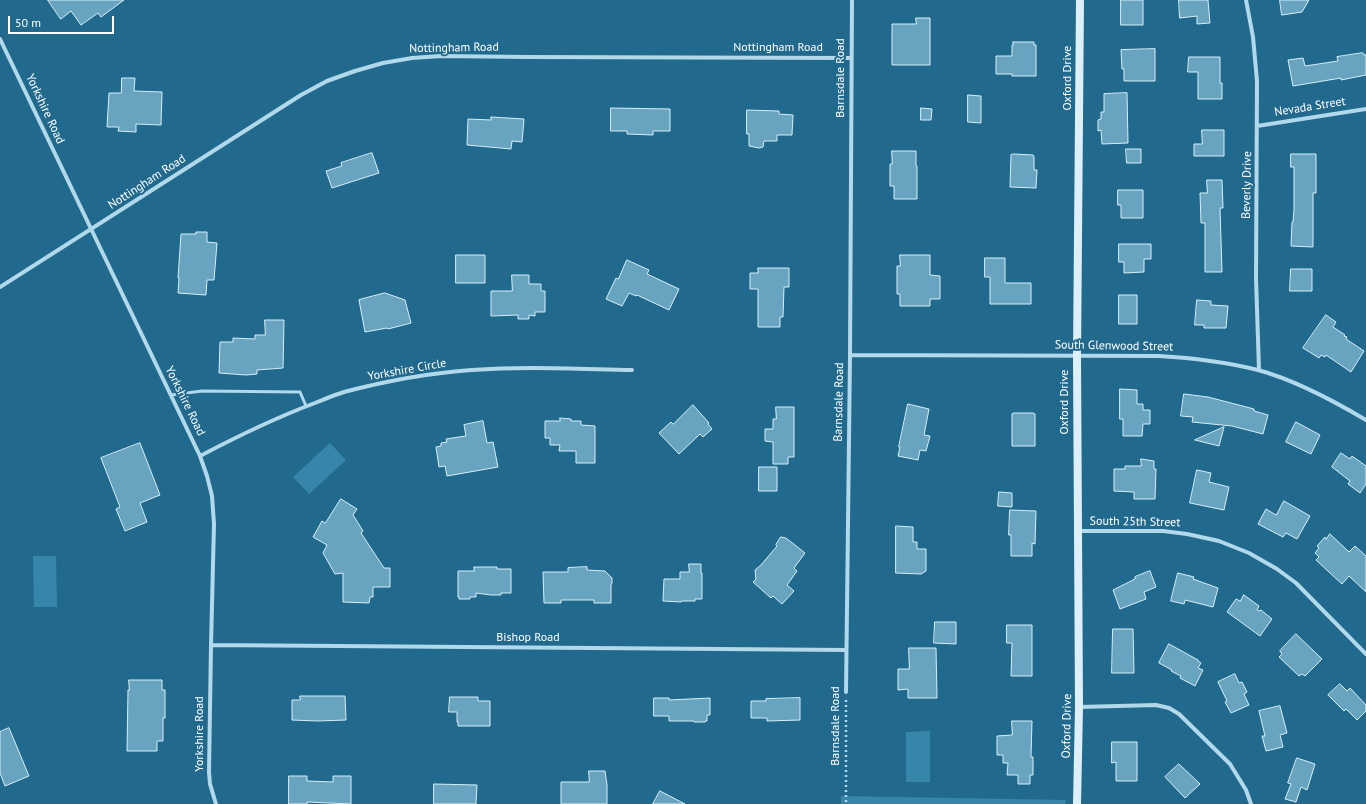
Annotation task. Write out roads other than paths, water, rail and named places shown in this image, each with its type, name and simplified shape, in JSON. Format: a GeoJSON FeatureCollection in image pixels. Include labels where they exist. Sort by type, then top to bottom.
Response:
{"type":"FeatureCollection","features":[{"type":"Feature","properties":{"kind":"main road","name":"Oxford Drive"},"geometry":{"type":"LineString","coordinates":[[1078,804],[1079,707],[1077,356],[1080,0]]}},
{"type":"Feature","properties":{"kind":"street","name":"Barnsdale Road"},"geometry":{"type":"LineString","coordinates":[[846,692],[852,0]]}},
{"type":"Feature","properties":{"kind":"street","name":"Beverly Drive"},"geometry":{"type":"LineString","coordinates":[[1246,0],[1253,37],[1257,81],[1256,278],[1259,370]]}},
{"type":"Feature","properties":{"kind":"street","name":"Yorkshire Road"},"geometry":{"type":"LineString","coordinates":[[0,38],[200,456],[207,476],[212,496],[214,524],[210,645],[209,772],[210,784],[216,804]]}},
{"type":"Feature","properties":{"kind":"street","name":"Nottingham Road"},"geometry":{"type":"LineString","coordinates":[[0,287],[301,95],[334,79],[383,63],[412,58],[441,56],[528,58],[851,58]]}},
{"type":"Feature","properties":{"kind":"street","name":"Nevada Street"},"geometry":{"type":"LineString","coordinates":[[1257,126],[1366,109]]}},
{"type":"Feature","properties":{"kind":"street","name":"South Glenwood Street"},"geometry":{"type":"LineString","coordinates":[[850,355],[1159,356],[1218,361],[1259,370],[1309,389],[1366,420]]}},
{"type":"Feature","properties":{"kind":"street","name":"Yorkshire Circle"},"geometry":{"type":"LineString","coordinates":[[200,456],[246,432],[306,406],[342,393],[398,379],[436,373],[511,368],[632,370]]}},
{"type":"Feature","properties":{"kind":"street","name":"South 25th Street"},"geometry":{"type":"LineString","coordinates":[[1078,531],[1163,531],[1219,541],[1249,554],[1277,569],[1296,583],[1366,654]]}},
{"type":"Feature","properties":{"kind":"street","name":"Bishop Road"},"geometry":{"type":"LineString","coordinates":[[210,645],[846,650]]}},
{"type":"Feature","properties":{"kind":"street"},"geometry":{"type":"LineString","coordinates":[[1079,707],[1156,705],[1169,708],[1179,714],[1230,764],[1246,790],[1251,804]]}},
{"type":"Feature","properties":{"kind":"lane"},"geometry":{"type":"LineString","coordinates":[[170,395],[202,391],[300,392],[306,406]]}}]}
